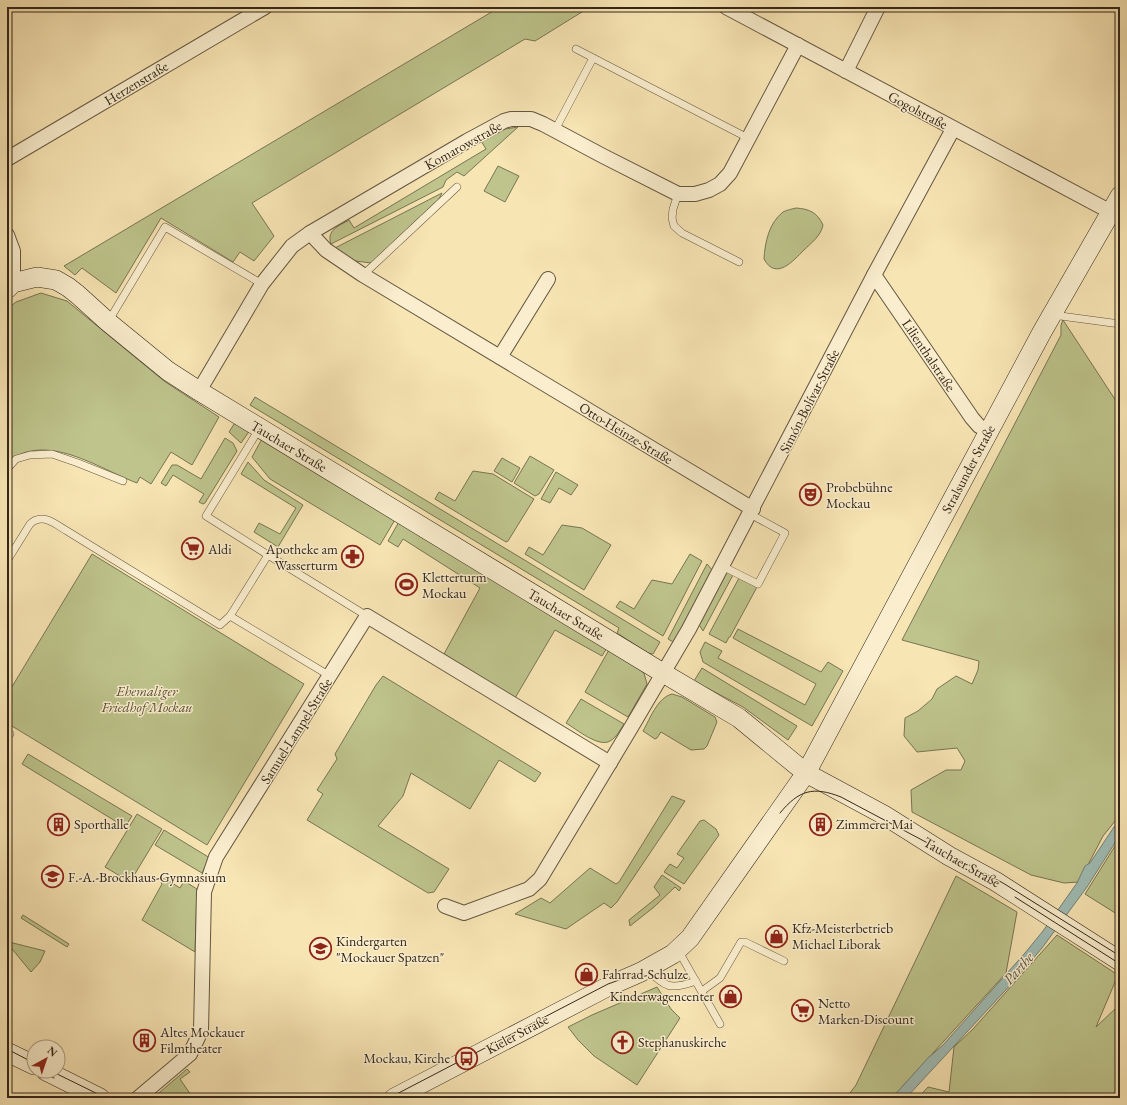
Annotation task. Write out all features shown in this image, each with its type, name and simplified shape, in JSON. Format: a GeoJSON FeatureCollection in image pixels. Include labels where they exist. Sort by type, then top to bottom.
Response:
{"type":"FeatureCollection","features":[{"type":"Feature","properties":{"kind":"street","name":"Herzenstraße"},"geometry":{"type":"LineString","coordinates":[[7,159],[265,7]]}},
{"type":"Feature","properties":{"kind":"street","name":"Gogolstraße"},"geometry":{"type":"LineString","coordinates":[[726,7],[953,129],[1115,204]]}},
{"type":"Feature","properties":{"kind":"street"},"geometry":{"type":"LineString","coordinates":[[846,71],[878,7]]}},
{"type":"Feature","properties":{"kind":"street","name":"Komarowstraße"},"geometry":{"type":"LineString","coordinates":[[199,391],[262,284],[292,246],[310,233],[467,141],[504,121],[520,118],[531,119],[678,194],[696,194],[709,190],[720,184],[730,173],[798,46]]}},
{"type":"Feature","properties":{"kind":"street","name":"Simón-Bolívar-Straße"},"geometry":{"type":"LineString","coordinates":[[663,673],[689,629],[874,275],[953,129]]}},
{"type":"Feature","properties":{"kind":"street","name":"Stralsunder Straße"},"geometry":{"type":"LineString","coordinates":[[806,773],[1051,314],[1115,204]]}},
{"type":"Feature","properties":{"kind":"street","name":"Otto-Heinze-Straße"},"geometry":{"type":"LineString","coordinates":[[310,233],[326,250],[363,274],[751,511]]}},
{"type":"Feature","properties":{"kind":"street"},"geometry":{"type":"LineString","coordinates":[[7,235],[13,251],[10,286]]}},
{"type":"Feature","properties":{"kind":"street","name":"Lilienthalstraße"},"geometry":{"type":"LineString","coordinates":[[874,275],[972,418],[979,426],[988,431]]}},
{"type":"Feature","properties":{"kind":"street","name":"Tauchaer Straße"},"geometry":{"type":"LineString","coordinates":[[10,286],[37,277],[56,280],[68,287],[168,371],[199,391],[739,718],[806,773],[884,815],[949,856],[995,881],[1120,960]]}},
{"type":"Feature","properties":{"kind":"street"},"geometry":{"type":"LineString","coordinates":[[500,357],[548,280]]}},
{"type":"Feature","properties":{"kind":"street"},"geometry":{"type":"LineString","coordinates":[[367,616],[610,763]]}},
{"type":"Feature","properties":{"kind":"street","name":"Samuel-Lampel-Straße"},"geometry":{"type":"LineString","coordinates":[[138,1098],[190,1054],[201,1031],[204,892],[216,857],[367,616]]}},
{"type":"Feature","properties":{"kind":"street"},"geometry":{"type":"LineString","coordinates":[[445,906],[464,913],[529,889],[540,879],[663,673]]}},
{"type":"Feature","properties":{"kind":"street"},"geometry":{"type":"LineString","coordinates":[[777,748],[812,750],[822,745]]}},
{"type":"Feature","properties":{"kind":"street","name":"Kieler Straße"},"geometry":{"type":"LineString","coordinates":[[394,1098],[673,954],[690,938],[780,813],[806,773]]}},
{"type":"Feature","properties":{"kind":"street"},"geometry":{"type":"LineString","coordinates":[[7,1052],[26,1061]]}},
{"type":"Feature","properties":{"kind":"street"},"geometry":{"type":"LineString","coordinates":[[62,1079],[100,1098]]}},
{"type":"Feature","properties":{"kind":"lane"},"geometry":{"type":"LineString","coordinates":[[576,49],[748,138]]}},
{"type":"Feature","properties":{"kind":"lane"},"geometry":{"type":"LineString","coordinates":[[555,130],[593,58]]}},
{"type":"Feature","properties":{"kind":"lane"},"geometry":{"type":"LineString","coordinates":[[363,274],[456,187]]}},
{"type":"Feature","properties":{"kind":"lane"},"geometry":{"type":"LineString","coordinates":[[678,194],[672,218],[674,226],[682,233],[738,262]]}},
{"type":"Feature","properties":{"kind":"lane"},"geometry":{"type":"LineString","coordinates":[[108,322],[166,227],[262,284]]}},
{"type":"Feature","properties":{"kind":"lane"},"geometry":{"type":"LineString","coordinates":[[1051,314],[1120,324]]}},
{"type":"Feature","properties":{"kind":"lane"},"geometry":{"type":"LineString","coordinates":[[259,428],[206,516],[367,616]]}},
{"type":"Feature","properties":{"kind":"lane"},"geometry":{"type":"LineString","coordinates":[[7,469],[16,459],[30,455],[52,454],[123,482]]}},
{"type":"Feature","properties":{"kind":"lane"},"geometry":{"type":"LineString","coordinates":[[722,566],[758,584],[785,533],[751,511]]}},
{"type":"Feature","properties":{"kind":"lane"},"geometry":{"type":"LineString","coordinates":[[7,561],[30,524],[33,521],[43,519],[67,531],[220,625],[230,616],[268,555]]}},
{"type":"Feature","properties":{"kind":"lane"},"geometry":{"type":"LineString","coordinates":[[230,616],[330,676]]}},
{"type":"Feature","properties":{"kind":"lane"},"geometry":{"type":"LineString","coordinates":[[702,991],[720,978],[741,942],[745,942],[784,961]]}},
{"type":"Feature","properties":{"kind":"lane"},"geometry":{"type":"LineString","coordinates":[[678,949],[720,1024]]}},
{"type":"Feature","properties":{"kind":"lane"},"geometry":{"type":"LineString","coordinates":[[644,970],[658,981],[670,986],[682,986],[696,981]]}},
{"type":"Feature","properties":{"kind":"green space"},"geometry":{"type":"Polygon","coordinates":[[[500,7],[590,7],[535,41],[525,39],[252,203],[274,236],[254,261],[240,252],[233,262],[161,218],[116,293],[82,268],[75,275],[64,266],[500,7]]]}},
{"type":"Feature","properties":{"kind":"green space"},"geometry":{"type":"Polygon","coordinates":[[[518,127],[464,176],[457,172],[446,180],[443,187],[331,244],[330,235],[334,229],[349,220],[354,228],[486,149],[481,141],[505,129],[518,127]]]}},
{"type":"Feature","properties":{"kind":"green space"},"geometry":{"type":"Polygon","coordinates":[[[498,166],[519,176],[505,202],[484,191],[498,166]]]}},
{"type":"Feature","properties":{"kind":"green space"},"geometry":{"type":"Polygon","coordinates":[[[442,193],[439,199],[371,263],[348,260],[333,249],[442,193]]]}},
{"type":"Feature","properties":{"kind":"green space"},"geometry":{"type":"Polygon","coordinates":[[[796,208],[809,210],[815,214],[823,225],[822,229],[815,239],[795,259],[784,267],[779,269],[774,268],[764,259],[765,246],[771,227],[778,216],[783,212],[796,208]]]}},
{"type":"Feature","properties":{"kind":"green space"},"geometry":{"type":"Polygon","coordinates":[[[41,293],[67,301],[164,381],[219,417],[192,465],[171,452],[151,484],[140,477],[137,483],[72,455],[55,451],[39,450],[22,453],[7,462],[7,309],[16,302],[41,293]]]}},
{"type":"Feature","properties":{"kind":"green space"},"geometry":{"type":"Polygon","coordinates":[[[1063,320],[1120,407],[1120,815],[1103,836],[1079,882],[1064,883],[1031,875],[912,812],[911,790],[946,770],[961,770],[965,761],[957,748],[917,752],[904,736],[905,718],[918,711],[932,699],[937,689],[956,676],[972,684],[978,670],[979,661],[902,640],[1061,335],[1061,325],[1063,320]]]}},
{"type":"Feature","properties":{"kind":"green space"},"geometry":{"type":"Polygon","coordinates":[[[255,397],[660,642],[653,654],[648,653],[617,633],[619,628],[250,405],[255,397]]]}},
{"type":"Feature","properties":{"kind":"green space"},"geometry":{"type":"Polygon","coordinates":[[[236,421],[250,430],[241,443],[229,432],[236,421]]]}},
{"type":"Feature","properties":{"kind":"green space"},"geometry":{"type":"Polygon","coordinates":[[[263,437],[396,518],[380,545],[270,479],[252,457],[263,437]]]}},
{"type":"Feature","properties":{"kind":"green space"},"geometry":{"type":"Polygon","coordinates":[[[225,438],[233,443],[237,451],[205,503],[203,504],[199,502],[204,494],[173,475],[166,486],[161,483],[172,465],[177,465],[201,479],[225,438]]]}},
{"type":"Feature","properties":{"kind":"green space"},"geometry":{"type":"Polygon","coordinates":[[[530,456],[554,470],[539,494],[535,496],[514,483],[530,456]]]}},
{"type":"Feature","properties":{"kind":"green space"},"geometry":{"type":"Polygon","coordinates":[[[502,458],[520,468],[512,482],[494,471],[502,458]]]}},
{"type":"Feature","properties":{"kind":"green space"},"geometry":{"type":"Polygon","coordinates":[[[248,462],[264,480],[303,505],[278,547],[254,532],[259,523],[280,534],[296,508],[241,474],[248,462]]]}},
{"type":"Feature","properties":{"kind":"green space"},"geometry":{"type":"Polygon","coordinates":[[[473,471],[493,474],[534,499],[506,542],[435,499],[439,492],[455,501],[473,471]]]}},
{"type":"Feature","properties":{"kind":"green space"},"geometry":{"type":"Polygon","coordinates":[[[556,472],[578,485],[571,495],[559,488],[550,503],[541,499],[556,472]]]}},
{"type":"Feature","properties":{"kind":"green space"},"geometry":{"type":"Polygon","coordinates":[[[400,520],[608,646],[602,656],[555,630],[515,698],[444,654],[480,588],[403,539],[398,547],[388,541],[400,520]]]}},
{"type":"Feature","properties":{"kind":"green space"},"geometry":{"type":"Polygon","coordinates":[[[562,525],[582,528],[611,545],[584,590],[525,554],[529,547],[543,555],[562,525]]]}},
{"type":"Feature","properties":{"kind":"green space","name":"Ehemaliger Friedhof Mockau"},"geometry":{"type":"Polygon","coordinates":[[[92,554],[304,684],[207,845],[7,723],[7,695],[92,554]]]}},
{"type":"Feature","properties":{"kind":"green space"},"geometry":{"type":"Polygon","coordinates":[[[690,554],[702,561],[663,636],[616,607],[620,601],[634,609],[652,580],[672,584],[690,554]]]}},
{"type":"Feature","properties":{"kind":"green space"},"geometry":{"type":"Polygon","coordinates":[[[707,564],[713,571],[675,643],[668,639],[707,564]]]}},
{"type":"Feature","properties":{"kind":"green space"},"geometry":{"type":"Polygon","coordinates":[[[726,571],[733,575],[703,631],[698,623],[726,571]]]}},
{"type":"Feature","properties":{"kind":"green space"},"geometry":{"type":"Polygon","coordinates":[[[739,578],[757,587],[726,643],[709,634],[739,578]]]}},
{"type":"Feature","properties":{"kind":"green space"},"geometry":{"type":"Polygon","coordinates":[[[738,629],[821,672],[828,662],[843,671],[812,726],[703,662],[700,652],[705,642],[722,651],[718,658],[805,705],[816,684],[733,638],[738,629]]]}},
{"type":"Feature","properties":{"kind":"green space"},"geometry":{"type":"Polygon","coordinates":[[[610,648],[644,673],[647,684],[628,717],[585,692],[610,648]]]}},
{"type":"Feature","properties":{"kind":"green space"},"geometry":{"type":"Polygon","coordinates":[[[702,668],[797,726],[788,740],[743,707],[694,681],[702,668]]]}},
{"type":"Feature","properties":{"kind":"green space"},"geometry":{"type":"Polygon","coordinates":[[[383,676],[541,773],[535,782],[499,760],[470,809],[411,773],[403,796],[378,826],[449,869],[434,892],[428,893],[307,820],[323,794],[317,790],[337,759],[335,754],[376,685],[383,676]]]}},
{"type":"Feature","properties":{"kind":"green space"},"geometry":{"type":"Polygon","coordinates":[[[672,694],[682,697],[715,717],[717,722],[707,746],[704,749],[691,750],[661,732],[655,739],[643,731],[658,704],[667,696],[672,694]]]}},
{"type":"Feature","properties":{"kind":"green space"},"geometry":{"type":"Polygon","coordinates":[[[581,699],[624,724],[612,740],[600,742],[594,740],[566,723],[581,699]]]}},
{"type":"Feature","properties":{"kind":"green space"},"geometry":{"type":"Polygon","coordinates":[[[28,754],[132,816],[125,827],[22,764],[28,754]]]}},
{"type":"Feature","properties":{"kind":"green space"},"geometry":{"type":"Polygon","coordinates":[[[672,796],[685,801],[617,902],[611,908],[604,903],[566,929],[515,914],[541,898],[550,903],[590,868],[616,884],[619,882],[672,796]]]}},
{"type":"Feature","properties":{"kind":"green space"},"geometry":{"type":"Polygon","coordinates":[[[137,814],[162,829],[130,882],[105,867],[137,814]]]}},
{"type":"Feature","properties":{"kind":"green space"},"geometry":{"type":"Polygon","coordinates":[[[704,820],[716,829],[719,835],[684,884],[664,872],[670,864],[677,868],[684,858],[677,854],[700,821],[704,820]]]}},
{"type":"Feature","properties":{"kind":"green space"},"geometry":{"type":"Polygon","coordinates":[[[164,830],[210,858],[202,873],[155,845],[164,830]]]}},
{"type":"Feature","properties":{"kind":"green space"},"geometry":{"type":"Polygon","coordinates":[[[1120,838],[1120,916],[1085,894],[1120,838]]]}},
{"type":"Feature","properties":{"kind":"green space"},"geometry":{"type":"Polygon","coordinates":[[[662,875],[681,888],[679,891],[675,887],[654,907],[630,926],[629,920],[660,895],[654,887],[662,875]]]}},
{"type":"Feature","properties":{"kind":"green space"},"geometry":{"type":"Polygon","coordinates":[[[956,876],[1017,912],[1006,973],[892,1098],[846,1098],[856,1085],[956,876]]]}},
{"type":"Feature","properties":{"kind":"green space"},"geometry":{"type":"Polygon","coordinates":[[[164,878],[180,888],[184,881],[197,889],[195,952],[142,920],[164,878]]]}},
{"type":"Feature","properties":{"kind":"green space"},"geometry":{"type":"Polygon","coordinates":[[[23,915],[69,944],[67,947],[21,918],[23,915]]]}},
{"type":"Feature","properties":{"kind":"green space"},"geometry":{"type":"Polygon","coordinates":[[[1057,935],[1118,975],[1096,1027],[1116,1008],[1120,1009],[1120,1098],[918,1098],[928,1087],[949,1092],[954,1047],[973,1029],[1057,935]]]}},
{"type":"Feature","properties":{"kind":"green space"},"geometry":{"type":"Polygon","coordinates":[[[9,942],[45,951],[40,962],[31,972],[8,944],[9,942]]]}},
{"type":"Feature","properties":{"kind":"green space"},"geometry":{"type":"Polygon","coordinates":[[[657,987],[671,1009],[680,1018],[637,1085],[594,1056],[578,1040],[568,1027],[657,987]]]}},
{"type":"Feature","properties":{"kind":"green space"},"geometry":{"type":"Polygon","coordinates":[[[187,1069],[190,1072],[180,1079],[193,1098],[153,1098],[187,1069]]]}},
{"type":"Feature","properties":{"kind":"water","name":"Parthe"},"geometry":{"type":"Polygon","coordinates":[[[1120,818],[1120,835],[1087,887],[1042,948],[1015,980],[906,1098],[892,1098],[928,1058],[943,1045],[1043,931],[1077,883],[1085,866],[1090,863],[1120,818]]]}},
{"type":"Feature","properties":{"kind":"tram line"},"geometry":{"type":"LineString","coordinates":[[780,813],[794,799],[807,792],[822,792],[841,797],[1003,883],[1120,956]]}},
{"type":"Feature","properties":{"kind":"tram line"},"geometry":{"type":"LineString","coordinates":[[951,861],[986,880]]}},
{"type":"Feature","properties":{"kind":"tram line"},"geometry":{"type":"LineString","coordinates":[[1015,897],[1120,964]]}},
{"type":"Feature","properties":{"kind":"tram line"},"geometry":{"type":"LineString","coordinates":[[389,1098],[608,984],[641,972]]}},
{"type":"Feature","properties":{"kind":"tram line"},"geometry":{"type":"LineString","coordinates":[[7,1049],[26,1059]]}},
{"type":"Feature","properties":{"kind":"tram line"},"geometry":{"type":"LineString","coordinates":[[66,1078],[106,1098]]}},
{"type":"Feature","properties":{"kind":"place","name":"Probebühne Mockau"},"geometry":{"type":"Point","coordinates":[810,495]}},
{"type":"Feature","properties":{"kind":"place","name":"Aldi"},"geometry":{"type":"Point","coordinates":[193,549]}},
{"type":"Feature","properties":{"kind":"place","name":"Apotheke am Wasserturm"},"geometry":{"type":"Point","coordinates":[353,557]}},
{"type":"Feature","properties":{"kind":"place","name":"Kletterturm Mockau"},"geometry":{"type":"Point","coordinates":[407,585]}},
{"type":"Feature","properties":{"kind":"place","name":"Sporthalle"},"geometry":{"type":"Point","coordinates":[58,824]}},
{"type":"Feature","properties":{"kind":"place","name":"Zimmerei Mai"},"geometry":{"type":"Point","coordinates":[820,824]}},
{"type":"Feature","properties":{"kind":"place","name":"F.-A.-Brockhaus-Gymnasium"},"geometry":{"type":"Point","coordinates":[53,877]}},
{"type":"Feature","properties":{"kind":"place","name":"Kfz-Meisterbetrieb Michael Liborak"},"geometry":{"type":"Point","coordinates":[776,936]}},
{"type":"Feature","properties":{"kind":"place","name":"Kindergarten \"Mockauer Spatzen\""},"geometry":{"type":"Point","coordinates":[320,949]}},
{"type":"Feature","properties":{"kind":"place","name":"Fahrrad-Schulze"},"geometry":{"type":"Point","coordinates":[587,974]}},
{"type":"Feature","properties":{"kind":"place","name":"Kinderwagencenter"},"geometry":{"type":"Point","coordinates":[730,996]}},
{"type":"Feature","properties":{"kind":"place","name":"Netto Marken-Discount"},"geometry":{"type":"Point","coordinates":[803,1011]}},
{"type":"Feature","properties":{"kind":"place","name":"Altes Mockauer Filmtheater"},"geometry":{"type":"Point","coordinates":[144,1040]}},
{"type":"Feature","properties":{"kind":"place","name":"Stephanuskirche"},"geometry":{"type":"Point","coordinates":[623,1042]}},
{"type":"Feature","properties":{"kind":"place","name":"Mockau, Kirche"},"geometry":{"type":"Point","coordinates":[466,1058]}}]}
